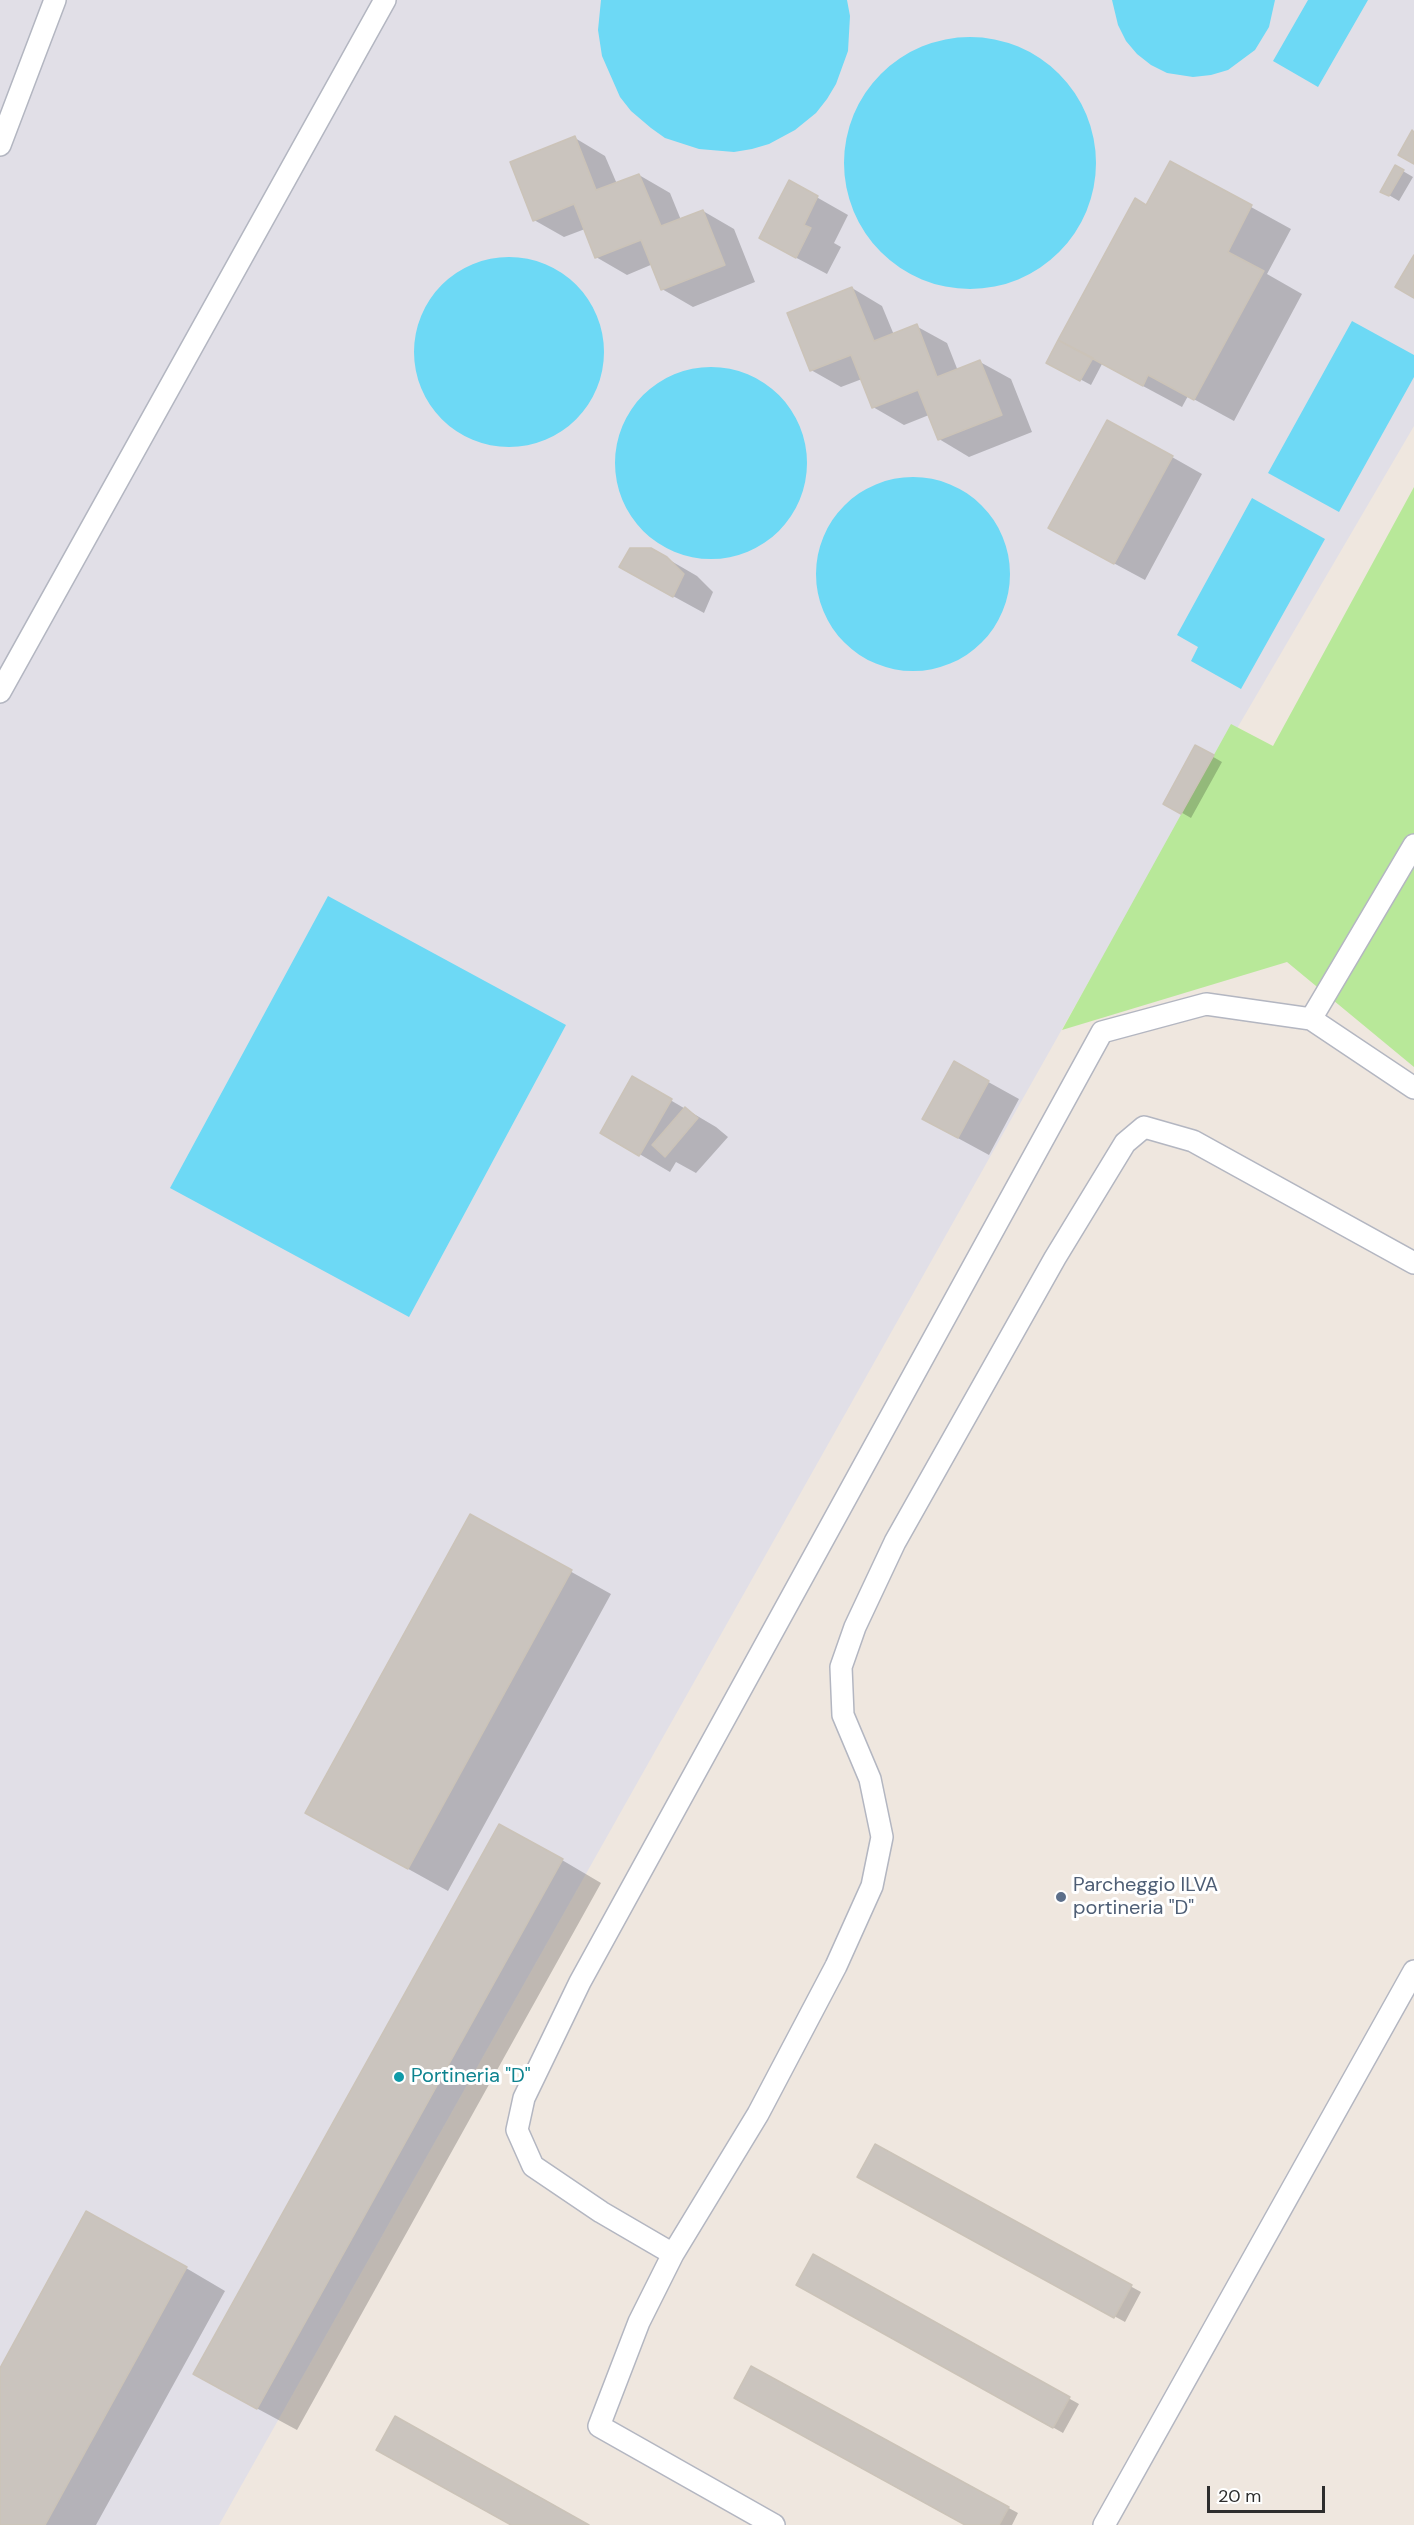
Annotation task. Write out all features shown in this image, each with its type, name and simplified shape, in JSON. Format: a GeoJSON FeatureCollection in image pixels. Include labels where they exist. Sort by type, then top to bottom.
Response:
{"type":"FeatureCollection","features":[{"type":"Feature","properties":{"kind":"lane"},"geometry":{"type":"LineString","coordinates":[[0,145],[55,0]]}},
{"type":"Feature","properties":{"kind":"lane"},"geometry":{"type":"LineString","coordinates":[[0,692],[385,0]]}},
{"type":"Feature","properties":{"kind":"lane"},"geometry":{"type":"LineString","coordinates":[[1311,1019],[1414,844]]}},
{"type":"Feature","properties":{"kind":"lane"},"geometry":{"type":"LineString","coordinates":[[673,2254],[601,2212],[533,2166],[517,2130],[524,2098],[580,1982],[1102,1032],[1206,1004],[1311,1019],[1414,1088]]}},
{"type":"Feature","properties":{"kind":"lane"},"geometry":{"type":"LineString","coordinates":[[774,2525],[598,2426],[639,2322],[673,2254],[764,2104],[836,1966],[872,1887],[882,1837],[870,1779],[843,1715],[841,1667],[855,1627],[895,1542],[1055,1258],[1125,1143],[1144,1127],[1193,1141],[1414,1263]]}},
{"type":"Feature","properties":{"kind":"lane"},"geometry":{"type":"LineString","coordinates":[[1104,2525],[1414,1971]]}},
{"type":"Feature","properties":{"kind":"shaded area"},"geometry":{"type":"Polygon","coordinates":[[[0,0],[1414,0],[1414,426],[1088,983],[219,2525],[0,2525],[0,0]]]}},
{"type":"Feature","properties":{"kind":"green space"},"geometry":{"type":"Polygon","coordinates":[[[1414,487],[1414,1067],[1287,962],[1062,1030],[1231,724],[1273,746],[1414,487]]]}},
{"type":"Feature","properties":{"kind":"water"},"geometry":{"type":"Polygon","coordinates":[[[601,0],[847,0],[850,16],[848,51],[836,84],[827,99],[816,113],[795,130],[769,144],[752,149],[734,152],[699,149],[665,138],[631,111],[620,97],[602,56],[598,30],[601,0]]]}},
{"type":"Feature","properties":{"kind":"water"},"geometry":{"type":"Polygon","coordinates":[[[1112,0],[1275,0],[1269,27],[1255,50],[1228,70],[1193,77],[1167,73],[1151,65],[1137,54],[1126,41],[1118,25],[1112,0]]]}},
{"type":"Feature","properties":{"kind":"water"},"geometry":{"type":"Polygon","coordinates":[[[1308,0],[1368,0],[1318,87],[1273,61],[1308,0]]]}},
{"type":"Feature","properties":{"kind":"water"},"geometry":{"type":"Polygon","coordinates":[[[958,37],[982,37],[1018,46],[1050,65],[1068,83],[1091,126],[1096,163],[1094,188],[1087,211],[1068,243],[1050,261],[1007,284],[982,289],[958,289],[922,280],[890,261],[872,243],[849,200],[844,175],[844,151],[853,115],[872,83],[890,65],[933,42],[958,37]]]}},
{"type":"Feature","properties":{"kind":"water"},"geometry":{"type":"Polygon","coordinates":[[[518,257],[528,258],[554,268],[570,278],[583,291],[597,315],[603,333],[603,371],[597,389],[583,413],[570,426],[546,440],[528,446],[500,447],[490,446],[464,436],[448,426],[435,413],[421,389],[415,371],[414,343],[415,333],[425,307],[435,291],[448,278],[472,264],[490,258],[518,257]]]}},
{"type":"Feature","properties":{"kind":"water"},"geometry":{"type":"Polygon","coordinates":[[[1352,321],[1414,355],[1414,377],[1339,512],[1268,473],[1352,321]]]}},
{"type":"Feature","properties":{"kind":"water"},"geometry":{"type":"Polygon","coordinates":[[[711,367],[739,371],[764,383],[779,395],[791,410],[803,435],[807,463],[803,491],[791,516],[779,531],[764,543],[739,555],[711,559],[683,555],[658,543],[643,531],[631,516],[619,491],[615,463],[619,435],[631,410],[643,395],[658,383],[683,371],[711,367]]]}},
{"type":"Feature","properties":{"kind":"water"},"geometry":{"type":"Polygon","coordinates":[[[913,477],[941,481],[959,489],[974,499],[988,513],[1006,546],[1010,574],[1006,602],[998,620],[988,635],[974,649],[941,667],[913,671],[885,667],[867,659],[852,649],[838,635],[820,602],[816,574],[820,546],[828,528],[838,513],[852,499],[885,481],[913,477]]]}},
{"type":"Feature","properties":{"kind":"water"},"geometry":{"type":"Polygon","coordinates":[[[1252,498],[1325,539],[1241,689],[1191,661],[1198,647],[1177,635],[1252,498]]]}},
{"type":"Feature","properties":{"kind":"water"},"geometry":{"type":"Polygon","coordinates":[[[328,896],[566,1025],[409,1317],[170,1188],[328,896]]]}},
{"type":"Feature","properties":{"kind":"building"},"geometry":{"type":"Polygon","coordinates":[[[1412,130],[1414,132],[1414,164],[1398,155],[1412,130]]]}},
{"type":"Feature","properties":{"kind":"building"},"geometry":{"type":"Polygon","coordinates":[[[575,136],[596,190],[639,174],[661,226],[703,210],[725,265],[661,290],[641,240],[595,258],[574,204],[533,221],[510,162],[575,136]]]}},
{"type":"Feature","properties":{"kind":"building"},"geometry":{"type":"Polygon","coordinates":[[[1170,161],[1252,205],[1228,252],[1264,271],[1194,400],[1148,375],[1143,386],[1058,340],[1135,198],[1146,205],[1170,161]]]}},
{"type":"Feature","properties":{"kind":"building"},"geometry":{"type":"Polygon","coordinates":[[[1395,165],[1404,170],[1389,196],[1380,192],[1395,165]]]}},
{"type":"Feature","properties":{"kind":"building"},"geometry":{"type":"Polygon","coordinates":[[[789,180],[818,196],[804,225],[811,228],[796,258],[759,238],[789,180]]]}},
{"type":"Feature","properties":{"kind":"building"},"geometry":{"type":"Polygon","coordinates":[[[1414,255],[1414,298],[1395,287],[1414,255]]]}},
{"type":"Feature","properties":{"kind":"building"},"geometry":{"type":"Polygon","coordinates":[[[852,287],[874,341],[917,324],[937,377],[980,360],[1002,415],[938,440],[918,390],[872,408],[851,355],[810,371],[787,313],[852,287]]]}},
{"type":"Feature","properties":{"kind":"building"},"geometry":{"type":"Polygon","coordinates":[[[1058,340],[1093,358],[1080,381],[1046,363],[1058,340]]]}},
{"type":"Feature","properties":{"kind":"building"},"geometry":{"type":"Polygon","coordinates":[[[1107,420],[1173,456],[1114,564],[1048,528],[1107,420]]]}},
{"type":"Feature","properties":{"kind":"building"},"geometry":{"type":"Polygon","coordinates":[[[630,548],[651,548],[667,557],[684,574],[673,597],[619,567],[630,548]]]}},
{"type":"Feature","properties":{"kind":"building"},"geometry":{"type":"Polygon","coordinates":[[[1195,745],[1214,755],[1181,814],[1163,804],[1195,745]]]}},
{"type":"Feature","properties":{"kind":"building"},"geometry":{"type":"Polygon","coordinates":[[[954,1061],[989,1081],[958,1138],[922,1119],[954,1061]]]}},
{"type":"Feature","properties":{"kind":"building"},"geometry":{"type":"Polygon","coordinates":[[[632,1076],[672,1099],[639,1156],[600,1133],[632,1076]]]}},
{"type":"Feature","properties":{"kind":"building"},"geometry":{"type":"Polygon","coordinates":[[[685,1107],[698,1118],[665,1157],[652,1145],[685,1107]]]}},
{"type":"Feature","properties":{"kind":"building"},"geometry":{"type":"Polygon","coordinates":[[[470,1514],[572,1570],[408,1869],[305,1813],[470,1514]]]}},
{"type":"Feature","properties":{"kind":"building","name":"Portineria \"D\""},"geometry":{"type":"Polygon","coordinates":[[[499,1824],[563,1859],[257,2409],[193,2374],[499,1824]]]}},
{"type":"Feature","properties":{"kind":"building"},"geometry":{"type":"Polygon","coordinates":[[[875,2144],[1132,2285],[1114,2318],[857,2177],[875,2144]]]}},
{"type":"Feature","properties":{"kind":"building"},"geometry":{"type":"Polygon","coordinates":[[[86,2211],[187,2267],[45,2525],[0,2525],[0,2368],[86,2211]]]}},
{"type":"Feature","properties":{"kind":"building"},"geometry":{"type":"Polygon","coordinates":[[[813,2254],[1070,2397],[1053,2428],[796,2285],[813,2254]]]}},
{"type":"Feature","properties":{"kind":"building"},"geometry":{"type":"Polygon","coordinates":[[[751,2366],[1009,2507],[999,2525],[965,2525],[734,2398],[751,2366]]]}},
{"type":"Feature","properties":{"kind":"building"},"geometry":{"type":"Polygon","coordinates":[[[395,2416],[589,2525],[511,2525],[376,2450],[395,2416]]]}},
{"type":"Feature","properties":{"kind":"place","name":"Parcheggio ILVA portineria \"D\""},"geometry":{"type":"Point","coordinates":[1061,1897]}},
{"type":"Feature","properties":{"kind":"place","name":"Portineria \"D\""},"geometry":{"type":"Point","coordinates":[399,2077]}}]}
